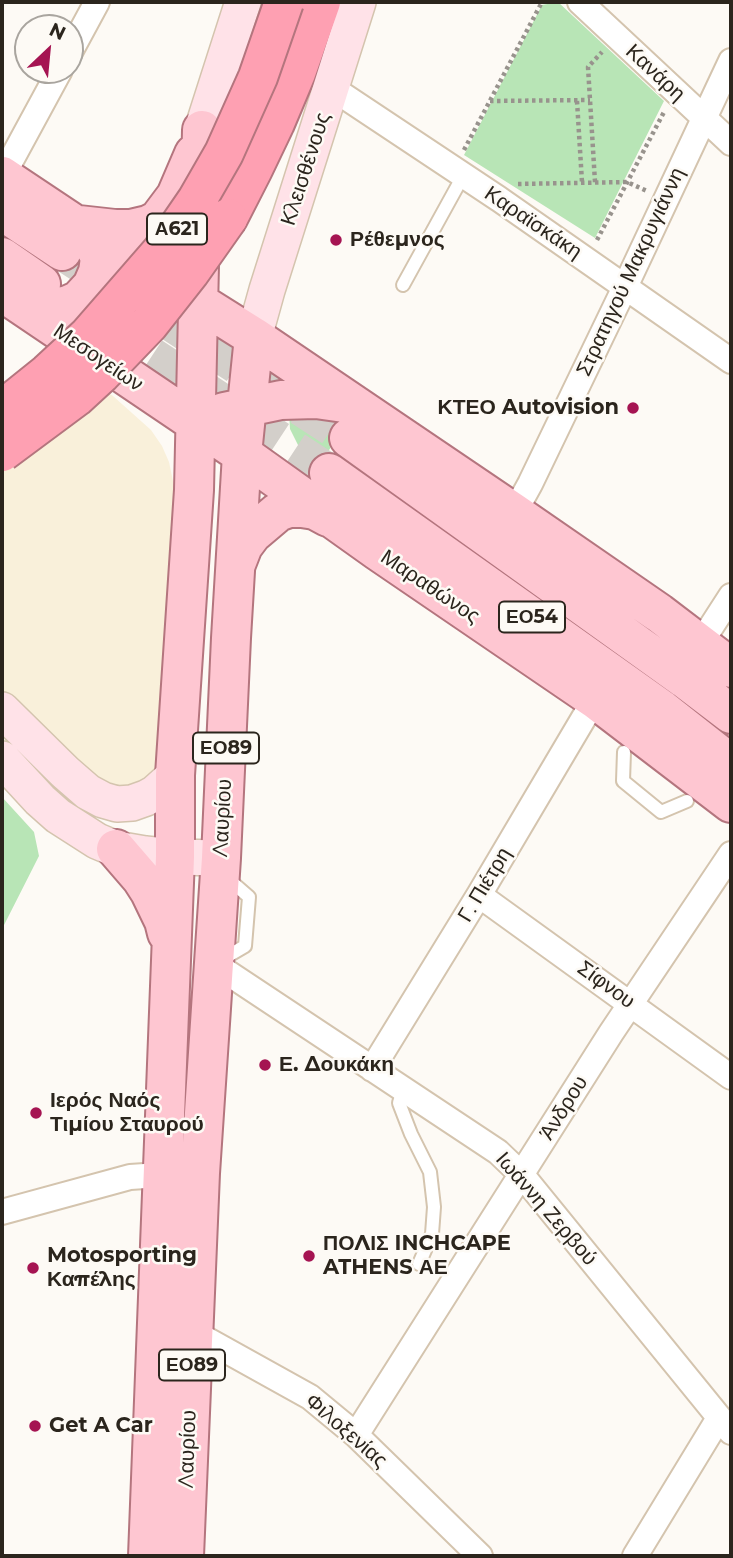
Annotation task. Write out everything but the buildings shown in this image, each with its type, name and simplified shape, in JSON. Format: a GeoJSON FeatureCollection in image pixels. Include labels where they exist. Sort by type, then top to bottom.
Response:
{"type":"FeatureCollection","features":[{"type":"Feature","properties":{"kind":"highway","name":"Α621"},"geometry":{"type":"LineString","coordinates":[[18,410],[48,373],[88,336],[162,251],[197,200],[224,153],[258,77],[284,2]]}},
{"type":"Feature","properties":{"kind":"highway","name":"Α621"},"geometry":{"type":"LineString","coordinates":[[2,452],[101,374],[149,324],[190,272],[228,218],[253,169],[296,72],[321,2]]}},
{"type":"Feature","properties":{"kind":"main road"},"geometry":{"type":"LineString","coordinates":[[68,238],[148,225],[166,212],[191,165],[243,2]]}},
{"type":"Feature","properties":{"kind":"main road","name":"Κλεισθένους"},"geometry":{"type":"LineString","coordinates":[[254,337],[358,2]]}},
{"type":"Feature","properties":{"kind":"main road"},"geometry":{"type":"LineString","coordinates":[[198,301],[202,130]]}},
{"type":"Feature","properties":{"kind":"main road","name":"ΕΟ54"},"geometry":{"type":"LineString","coordinates":[[2,176],[68,238]]}},
{"type":"Feature","properties":{"kind":"main road"},"geometry":{"type":"LineString","coordinates":[[18,410],[96,356],[170,268],[200,209]]}},
{"type":"Feature","properties":{"kind":"main road","name":"ΕΟ54"},"geometry":{"type":"LineString","coordinates":[[2,211],[161,278],[254,337],[351,421],[731,714]]}},
{"type":"Feature","properties":{"kind":"main road"},"geometry":{"type":"LineString","coordinates":[[22,294],[54,309],[79,300],[92,286],[100,258],[95,247],[86,234],[68,238]]}},
{"type":"Feature","properties":{"kind":"main road","name":"ΕΟ54"},"geometry":{"type":"LineString","coordinates":[[2,257],[22,294]]}},
{"type":"Feature","properties":{"kind":"main road"},"geometry":{"type":"LineString","coordinates":[[2,435],[18,410],[47,385],[49,368],[44,344],[22,294]]}},
{"type":"Feature","properties":{"kind":"main road","name":"Μεσογείων"},"geometry":{"type":"LineString","coordinates":[[22,294],[96,356],[195,423]]}},
{"type":"Feature","properties":{"kind":"main road","name":"ΕΟ89"},"geometry":{"type":"LineString","coordinates":[[195,423],[198,301]]}},
{"type":"Feature","properties":{"kind":"main road","name":"Λαυρίου"},"geometry":{"type":"LineString","coordinates":[[184,1556],[200,1173],[221,865],[242,454],[254,337]]}},
{"type":"Feature","properties":{"kind":"main road"},"geometry":{"type":"LineString","coordinates":[[195,423],[219,413],[281,400],[316,399],[351,421]]}},
{"type":"Feature","properties":{"kind":"main road","name":"ΕΟ54"},"geometry":{"type":"LineString","coordinates":[[351,421],[522,498],[659,613],[731,668]]}},
{"type":"Feature","properties":{"kind":"main road","name":"Λαυρίου"},"geometry":{"type":"LineString","coordinates":[[148,1556],[175,857],[175,775],[194,490],[195,423]]}},
{"type":"Feature","properties":{"kind":"main road","name":"Μαραθώνος"},"geometry":{"type":"LineString","coordinates":[[195,423],[595,699],[731,803]]}},
{"type":"Feature","properties":{"kind":"main road","name":"Μαραθώνος"},"geometry":{"type":"LineString","coordinates":[[329,473],[661,709],[731,764]]}},
{"type":"Feature","properties":{"kind":"main road"},"geometry":{"type":"LineString","coordinates":[[236,564],[243,546],[252,534],[278,512],[289,508],[315,510],[340,522]]}},
{"type":"Feature","properties":{"kind":"main road"},"geometry":{"type":"LineString","coordinates":[[2,710],[65,772],[88,792],[103,800],[117,804],[132,803],[155,793],[175,775]]}},
{"type":"Feature","properties":{"kind":"main road"},"geometry":{"type":"LineString","coordinates":[[2,759],[58,816],[97,841],[116,849],[221,865]]}},
{"type":"Feature","properties":{"kind":"main road"},"geometry":{"type":"LineString","coordinates":[[116,849],[150,892],[164,921],[171,948]]}},
{"type":"Feature","properties":{"kind":"street"},"geometry":{"type":"LineString","coordinates":[[84,26],[97,2]]}},
{"type":"Feature","properties":{"kind":"street","name":"Κανάρη"},"geometry":{"type":"LineString","coordinates":[[580,2],[731,143]]}},
{"type":"Feature","properties":{"kind":"street","name":"Στρατηγού Μακρυγιάννη"},"geometry":{"type":"LineString","coordinates":[[522,498],[667,200],[731,61]]}},
{"type":"Feature","properties":{"kind":"street"},"geometry":{"type":"LineString","coordinates":[[2,176],[52,84]]}},
{"type":"Feature","properties":{"kind":"street","name":"Καραϊσκάκη"},"geometry":{"type":"LineString","coordinates":[[332,88],[499,199],[731,360]]}},
{"type":"Feature","properties":{"kind":"street"},"geometry":{"type":"LineString","coordinates":[[700,644],[731,596]]}},
{"type":"Feature","properties":{"kind":"street","name":"Γ. Πιέτρη"},"geometry":{"type":"LineString","coordinates":[[373,1069],[595,699]]}},
{"type":"Feature","properties":{"kind":"street","name":"Άνδρου"},"geometry":{"type":"LineString","coordinates":[[356,1435],[731,854]]}},
{"type":"Feature","properties":{"kind":"street","name":"Σίφνου"},"geometry":{"type":"LineString","coordinates":[[479,895],[731,1077]]}},
{"type":"Feature","properties":{"kind":"street","name":"Ιωάννη Ζερβού"},"geometry":{"type":"LineString","coordinates":[[214,963],[498,1152],[522,1175],[725,1425]]}},
{"type":"Feature","properties":{"kind":"street"},"geometry":{"type":"LineString","coordinates":[[2,1212],[130,1177],[200,1173]]}},
{"type":"Feature","properties":{"kind":"street","name":"Φιλοξενίας"},"geometry":{"type":"LineString","coordinates":[[193,1332],[310,1397],[356,1435],[480,1556]]}},
{"type":"Feature","properties":{"kind":"street"},"geometry":{"type":"LineString","coordinates":[[635,1556],[725,1425]]}},
{"type":"Feature","properties":{"kind":"lane"},"geometry":{"type":"LineString","coordinates":[[403,285],[458,172]]}},
{"type":"Feature","properties":{"kind":"lane"},"geometry":{"type":"LineString","coordinates":[[624,752],[623,781],[661,812],[687,801]]}},
{"type":"Feature","properties":{"kind":"lane"},"geometry":{"type":"LineString","coordinates":[[403,1089],[399,1103],[430,1172],[434,1207],[432,1234],[419,1264]]}},
{"type":"Feature","properties":{"kind":"path"},"geometry":{"type":"LineString","coordinates":[[458,172],[490,102],[542,2]]}},
{"type":"Feature","properties":{"kind":"path"},"geometry":{"type":"LineString","coordinates":[[595,182],[588,67],[616,37]]}},
{"type":"Feature","properties":{"kind":"path"},"geometry":{"type":"LineString","coordinates":[[490,102],[590,100]]}},
{"type":"Feature","properties":{"kind":"path"},"geometry":{"type":"LineString","coordinates":[[577,101],[582,182]]}},
{"type":"Feature","properties":{"kind":"path"},"geometry":{"type":"LineString","coordinates":[[586,259],[668,103]]}},
{"type":"Feature","properties":{"kind":"path"},"geometry":{"type":"LineString","coordinates":[[499,199],[511,184],[627,182],[667,200]]}},
{"type":"Feature","properties":{"kind":"shaded area"},"geometry":{"type":"Polygon","coordinates":[[[86,379],[113,396],[151,430],[169,462],[177,500],[156,772],[142,785],[106,793],[2,701],[2,451],[86,379]]]}},
{"type":"Feature","properties":{"kind":"green space"},"geometry":{"type":"Polygon","coordinates":[[[558,2],[664,101],[595,238],[464,155],[542,5],[558,2]]]}},
{"type":"Feature","properties":{"kind":"green space"},"geometry":{"type":"Polygon","coordinates":[[[289,413],[332,421],[344,428],[310,478],[296,468],[301,456],[290,429],[289,413]]]}},
{"type":"Feature","properties":{"kind":"green space"},"geometry":{"type":"Polygon","coordinates":[[[2,797],[34,832],[39,856],[2,929],[2,797]]]}},
{"type":"Feature","properties":{"kind":"tunnel"},"geometry":{"type":"LineString","coordinates":[[62,251],[349,438]]}},
{"type":"Feature","properties":{"kind":"tunnel"},"geometry":{"type":"LineString","coordinates":[[104,325],[329,473]]}},
{"type":"Feature","properties":{"kind":"place","name":"Ρέθεμνος"},"geometry":{"type":"Point","coordinates":[336,240]}},
{"type":"Feature","properties":{"kind":"place","name":"ΚΤΕΟ Autovision"},"geometry":{"type":"Point","coordinates":[633,408]}},
{"type":"Feature","properties":{"kind":"place","name":"Ε. Δουκάκη"},"geometry":{"type":"Point","coordinates":[265,1065]}},
{"type":"Feature","properties":{"kind":"place","name":"Ιερός Ναός Τιμίου Σταυρού"},"geometry":{"type":"Point","coordinates":[36,1113]}},
{"type":"Feature","properties":{"kind":"place","name":"ΠΟΛΙΣ INCHCAPE ATHENS ΑΕ"},"geometry":{"type":"Point","coordinates":[309,1256]}},
{"type":"Feature","properties":{"kind":"place","name":"Motosporting Καπέλης"},"geometry":{"type":"Point","coordinates":[33,1268]}},
{"type":"Feature","properties":{"kind":"place","name":"Get A Car"},"geometry":{"type":"Point","coordinates":[35,1426]}}]}
